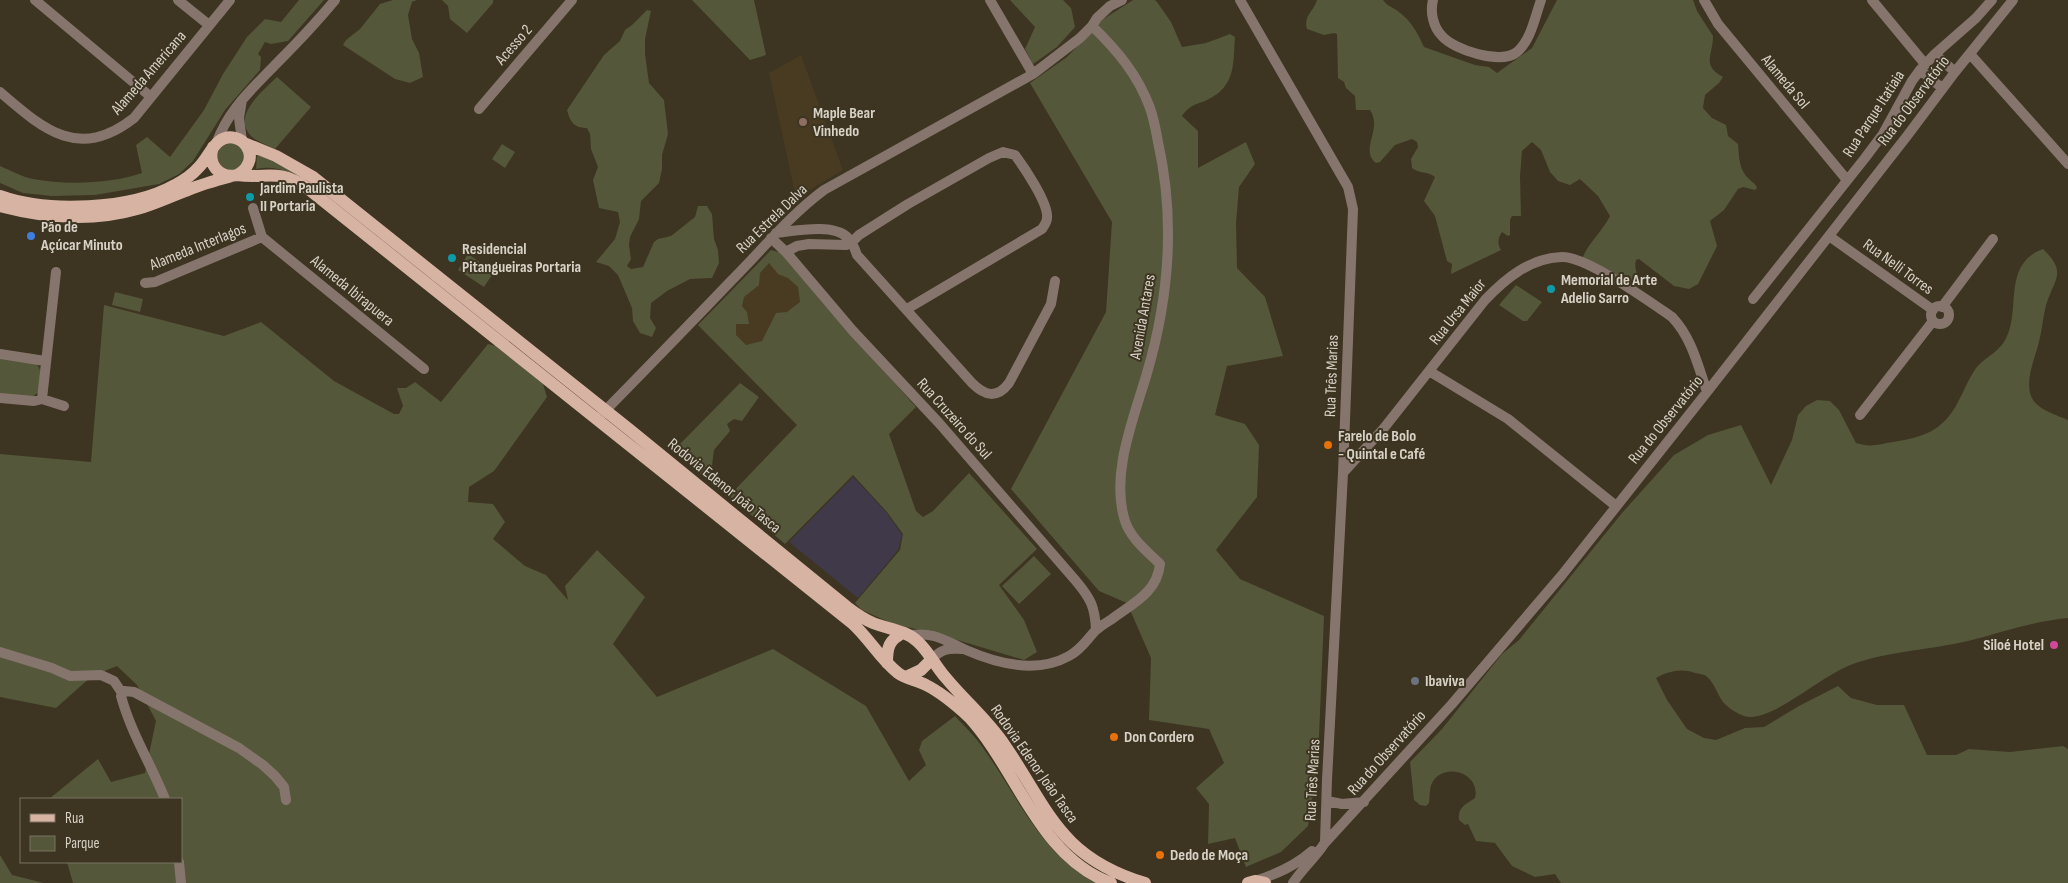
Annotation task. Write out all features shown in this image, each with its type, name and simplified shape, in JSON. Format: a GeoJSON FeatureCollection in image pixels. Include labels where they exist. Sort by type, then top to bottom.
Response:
{"type":"FeatureCollection","features":[{"type":"Feature","properties":{"kind":"main road"},"geometry":{"type":"LineString","coordinates":[[0,196],[42,206],[75,206],[139,198],[170,188],[184,181],[202,164],[214,146],[227,137],[236,138],[243,142],[249,151],[249,161],[245,170],[234,176],[223,175],[216,169],[211,156],[214,146]]}},
{"type":"Feature","properties":{"kind":"main road","name":"Rodovia Edenor João Tasca"},"geometry":{"type":"LineString","coordinates":[[243,142],[276,156],[313,178],[601,414],[864,634],[887,663],[906,677],[936,690],[969,718],[991,745],[1049,836],[1080,865],[1111,883]]}},
{"type":"Feature","properties":{"kind":"main road","name":"Rodovia Edenor João Tasca"},"geometry":{"type":"LineString","coordinates":[[0,206],[28,214],[60,218],[104,215],[135,210],[204,184],[234,176],[281,175],[292,178],[601,414],[847,607],[871,622],[906,634],[918,642],[931,660],[1002,742],[1055,826],[1088,857],[1106,868],[1145,883]]}},
{"type":"Feature","properties":{"kind":"main road"},"geometry":{"type":"LineString","coordinates":[[887,663],[888,644],[892,639],[906,634]]}},
{"type":"Feature","properties":{"kind":"main road"},"geometry":{"type":"LineString","coordinates":[[906,677],[921,670],[931,660]]}},
{"type":"Feature","properties":{"kind":"street"},"geometry":{"type":"LineString","coordinates":[[34,0],[151,97]]}},
{"type":"Feature","properties":{"kind":"street"},"geometry":{"type":"LineString","coordinates":[[178,0],[209,25]]}},
{"type":"Feature","properties":{"kind":"street","name":"Alameda Americana"},"geometry":{"type":"LineString","coordinates":[[0,92],[35,122],[51,132],[71,138],[89,139],[104,136],[120,129],[134,118],[230,0]]}},
{"type":"Feature","properties":{"kind":"street"},"geometry":{"type":"LineString","coordinates":[[214,146],[220,130],[230,113],[335,0]]}},
{"type":"Feature","properties":{"kind":"street","name":"Acesso 2"},"geometry":{"type":"LineString","coordinates":[[479,109],[572,0]]}},
{"type":"Feature","properties":{"kind":"street"},"geometry":{"type":"LineString","coordinates":[[990,0],[1033,74]]}},
{"type":"Feature","properties":{"kind":"street","name":"Rua Estrela Dalva"},"geometry":{"type":"LineString","coordinates":[[601,414],[733,280],[796,212],[824,190],[1033,74],[1073,44],[1110,6],[1122,0]]}},
{"type":"Feature","properties":{"kind":"street","name":"Rua Três Marias"},"geometry":{"type":"LineString","coordinates":[[1240,0],[1348,188],[1352,200],[1353,232],[1344,462],[1325,843]]}},
{"type":"Feature","properties":{"kind":"street"},"geometry":{"type":"LineString","coordinates":[[1433,0],[1433,20],[1441,36],[1456,47],[1494,57],[1506,57],[1515,53],[1523,46],[1541,0]]}},
{"type":"Feature","properties":{"kind":"street","name":"Alameda Sol"},"geometry":{"type":"LineString","coordinates":[[1704,0],[1718,24],[1847,180]]}},
{"type":"Feature","properties":{"kind":"street"},"geometry":{"type":"LineString","coordinates":[[1872,0],[1923,67],[1942,88]]}},
{"type":"Feature","properties":{"kind":"street","name":"Rua Parque Itatiaia"},"geometry":{"type":"LineString","coordinates":[[1753,299],[1883,134],[1912,82],[1923,67],[1976,18],[1992,0]]}},
{"type":"Feature","properties":{"kind":"street","name":"Rua do Observatório"},"geometry":{"type":"LineString","coordinates":[[1293,883],[1301,870],[1452,704],[1562,575],[1829,236],[1942,88],[2014,0]]}},
{"type":"Feature","properties":{"kind":"street","name":"Avenida Antares"},"geometry":{"type":"LineString","coordinates":[[1092,26],[1119,53],[1140,86],[1151,109],[1162,162],[1168,224],[1163,307],[1124,455],[1121,478],[1124,520],[1130,534],[1160,564],[1159,576],[1141,599],[1096,630]]}},
{"type":"Feature","properties":{"kind":"street"},"geometry":{"type":"LineString","coordinates":[[1935,54],[1955,72]]}},
{"type":"Feature","properties":{"kind":"street"},"geometry":{"type":"LineString","coordinates":[[1970,54],[2068,164]]}},
{"type":"Feature","properties":{"kind":"street"},"geometry":{"type":"LineString","coordinates":[[242,99],[240,118],[243,142]]}},
{"type":"Feature","properties":{"kind":"street"},"geometry":{"type":"LineString","coordinates":[[786,252],[798,246],[809,244],[846,245],[908,204],[989,158],[1003,152],[1015,155],[1044,202],[1047,214],[1046,223],[1042,229],[907,309]]}},
{"type":"Feature","properties":{"kind":"street"},"geometry":{"type":"LineString","coordinates":[[253,208],[262,237]]}},
{"type":"Feature","properties":{"kind":"street"},"geometry":{"type":"LineString","coordinates":[[774,236],[809,229],[826,230],[847,236],[858,255],[978,389],[984,393],[1003,391],[1018,368],[1051,304],[1056,281]]}},
{"type":"Feature","properties":{"kind":"street","name":"Rua Cruzeiro do Sul"},"geometry":{"type":"LineString","coordinates":[[774,236],[853,331],[939,423],[1090,598],[1095,613],[1096,630]]}},
{"type":"Feature","properties":{"kind":"street","name":"Rua Nelli Torres"},"geometry":{"type":"LineString","coordinates":[[1829,236],[1937,309]]}},
{"type":"Feature","properties":{"kind":"street","name":"Alameda Interlagos"},"geometry":{"type":"LineString","coordinates":[[144,283],[156,282],[262,237]]}},
{"type":"Feature","properties":{"kind":"street","name":"Alameda Ibirapuera"},"geometry":{"type":"LineString","coordinates":[[262,237],[424,368]]}},
{"type":"Feature","properties":{"kind":"street"},"geometry":{"type":"LineString","coordinates":[[1933,321],[1931,316],[1993,239]]}},
{"type":"Feature","properties":{"kind":"street","name":"Rua Ursa Maior"},"geometry":{"type":"LineString","coordinates":[[1343,473],[1357,460],[1485,300],[1502,282],[1521,269],[1542,260],[1561,256],[1576,259],[1672,317],[1682,327],[1692,346],[1707,392]]}},
{"type":"Feature","properties":{"kind":"street"},"geometry":{"type":"LineString","coordinates":[[42,399],[56,272]]}},
{"type":"Feature","properties":{"kind":"street"},"geometry":{"type":"LineString","coordinates":[[1933,321],[1941,324],[1948,319],[1948,313],[1937,309]]}},
{"type":"Feature","properties":{"kind":"street"},"geometry":{"type":"LineString","coordinates":[[1860,415],[1933,321]]}},
{"type":"Feature","properties":{"kind":"street"},"geometry":{"type":"LineString","coordinates":[[0,354],[45,361]]}},
{"type":"Feature","properties":{"kind":"street"},"geometry":{"type":"LineString","coordinates":[[1429,371],[1508,419],[1616,506]]}},
{"type":"Feature","properties":{"kind":"street"},"geometry":{"type":"LineString","coordinates":[[0,398],[34,401],[42,399],[64,406]]}},
{"type":"Feature","properties":{"kind":"street"},"geometry":{"type":"LineString","coordinates":[[1344,462],[1357,460]]}},
{"type":"Feature","properties":{"kind":"street"},"geometry":{"type":"LineString","coordinates":[[906,634],[934,636],[948,640],[966,650],[993,660],[1019,665],[1038,666],[1056,662],[1071,655],[1084,646],[1096,630]]}},
{"type":"Feature","properties":{"kind":"street"},"geometry":{"type":"LineString","coordinates":[[931,660],[940,651],[945,649],[966,650]]}},
{"type":"Feature","properties":{"kind":"street"},"geometry":{"type":"LineString","coordinates":[[0,652],[52,668],[70,676],[101,675],[114,681],[122,693],[125,711],[134,735],[165,798]]}},
{"type":"Feature","properties":{"kind":"street"},"geometry":{"type":"LineString","coordinates":[[122,693],[128,690],[134,692],[239,748],[275,776],[284,788],[286,800]]}},
{"type":"Feature","properties":{"kind":"street"},"geometry":{"type":"LineString","coordinates":[[1327,801],[1342,804],[1364,802]]}},
{"type":"Feature","properties":{"kind":"street","name":"Rua do Observatório"},"geometry":{"type":"LineString","coordinates":[[1253,882],[1277,874],[1325,843]]}},
{"type":"Feature","properties":{"kind":"street"},"geometry":{"type":"LineString","coordinates":[[180,863],[182,883]]}},
{"type":"Feature","properties":{"kind":"shaded area","name":"Maple Bear Vinhedo"},"geometry":{"type":"Polygon","coordinates":[[[801,55],[843,170],[796,198],[769,73],[801,55]]]}},
{"type":"Feature","properties":{"kind":"shaded area"},"geometry":{"type":"Polygon","coordinates":[[[771,250],[819,298],[748,375],[698,325],[771,250]]]}},
{"type":"Feature","properties":{"kind":"shaded area"},"geometry":{"type":"Polygon","coordinates":[[[853,477],[886,512],[902,535],[898,550],[858,598],[789,542],[853,477]]]}},
{"type":"Feature","properties":{"kind":"green space"},"geometry":{"type":"Polygon","coordinates":[[[299,0],[324,0],[288,41],[271,44],[265,42],[258,54],[261,57],[260,70],[225,110],[193,161],[179,174],[159,184],[95,195],[52,196],[23,193],[0,183],[0,166],[29,178],[46,181],[73,183],[130,177],[142,173],[136,145],[147,137],[170,157],[204,110],[223,74],[247,37],[265,19],[281,22],[299,0]]]}},
{"type":"Feature","properties":{"kind":"green space"},"geometry":{"type":"Polygon","coordinates":[[[393,0],[417,0],[412,2],[408,15],[412,39],[419,53],[423,77],[410,83],[395,79],[343,45],[346,40],[360,29],[380,4],[393,0]]]}},
{"type":"Feature","properties":{"kind":"green space"},"geometry":{"type":"Polygon","coordinates":[[[442,0],[493,0],[493,3],[467,33],[450,19],[448,6],[442,0]]]}},
{"type":"Feature","properties":{"kind":"green space"},"geometry":{"type":"Polygon","coordinates":[[[692,0],[754,0],[766,55],[750,60],[692,0]]]}},
{"type":"Feature","properties":{"kind":"green space"},"geometry":{"type":"Polygon","coordinates":[[[1010,0],[1063,0],[1071,8],[1075,27],[1057,47],[1033,64],[1025,49],[1035,27],[1010,0]]]}},
{"type":"Feature","properties":{"kind":"green space"},"geometry":{"type":"Polygon","coordinates":[[[1133,0],[1155,0],[1171,22],[1182,47],[1206,43],[1230,34],[1235,37],[1233,66],[1228,81],[1216,94],[1190,107],[1182,116],[1198,131],[1198,168],[1246,142],[1255,164],[1239,187],[1236,223],[1237,268],[1265,297],[1283,356],[1227,366],[1215,415],[1245,424],[1259,445],[1257,497],[1216,550],[1240,579],[1324,616],[1318,761],[1308,826],[1281,852],[1246,867],[1235,838],[1208,844],[1209,804],[1196,788],[1224,763],[1209,729],[1149,720],[1151,658],[1127,603],[1099,591],[1011,489],[1106,312],[1112,222],[1030,83],[1067,57],[1102,20],[1133,0]]]}},
{"type":"Feature","properties":{"kind":"green space"},"geometry":{"type":"Polygon","coordinates":[[[1317,0],[1383,0],[1397,10],[1411,24],[1424,47],[1475,65],[1489,67],[1497,73],[1532,48],[1557,0],[1693,0],[1697,11],[1713,36],[1710,64],[1716,73],[1723,77],[1705,95],[1703,108],[1712,118],[1726,125],[1728,136],[1738,144],[1743,172],[1757,188],[1755,190],[1743,187],[1738,189],[1724,210],[1710,221],[1717,246],[1698,284],[1689,289],[1674,286],[1639,259],[1636,260],[1635,264],[1638,281],[1636,288],[1582,259],[1610,216],[1598,196],[1580,179],[1570,185],[1558,181],[1550,172],[1541,150],[1532,142],[1522,151],[1520,176],[1521,216],[1512,216],[1510,220],[1510,235],[1508,236],[1502,232],[1499,239],[1501,250],[1451,274],[1452,264],[1447,261],[1435,216],[1424,201],[1435,177],[1412,168],[1411,159],[1418,147],[1417,142],[1412,139],[1395,145],[1380,162],[1376,163],[1371,158],[1370,146],[1374,124],[1373,117],[1370,110],[1356,110],[1355,96],[1346,88],[1344,82],[1338,78],[1337,34],[1324,35],[1307,29],[1306,21],[1317,0]]]}},
{"type":"Feature","properties":{"kind":"green space"},"geometry":{"type":"Polygon","coordinates":[[[647,10],[651,11],[645,39],[649,83],[664,100],[668,134],[662,155],[659,183],[641,201],[639,219],[630,237],[631,259],[627,266],[631,269],[643,267],[654,242],[671,236],[695,217],[698,206],[707,206],[712,214],[714,239],[718,250],[719,263],[712,278],[690,279],[667,291],[651,303],[650,318],[656,328],[652,337],[640,333],[633,321],[632,308],[618,275],[609,266],[596,262],[615,239],[620,222],[618,212],[599,208],[593,180],[598,167],[591,149],[590,134],[587,128],[573,124],[567,110],[604,55],[620,41],[625,30],[647,10]]]}},
{"type":"Feature","properties":{"kind":"green space"},"geometry":{"type":"Polygon","coordinates":[[[277,77],[311,107],[275,149],[251,136],[246,128],[245,120],[252,104],[277,77]]]}},
{"type":"Feature","properties":{"kind":"green space"},"geometry":{"type":"Polygon","coordinates":[[[230,141],[242,146],[246,159],[234,172],[218,166],[216,151],[230,141]]]}},
{"type":"Feature","properties":{"kind":"green space"},"geometry":{"type":"Polygon","coordinates":[[[502,144],[515,152],[505,168],[492,159],[502,144]]]}},
{"type":"Feature","properties":{"kind":"green space"},"geometry":{"type":"Polygon","coordinates":[[[257,154],[295,171],[305,180],[281,170],[269,168],[256,169],[257,154]]]}},
{"type":"Feature","properties":{"kind":"green space"},"geometry":{"type":"Polygon","coordinates":[[[2043,249],[2055,264],[2057,276],[2046,305],[2029,385],[2032,398],[2039,406],[2068,420],[2068,618],[2030,624],[1954,644],[1895,653],[1853,664],[1828,676],[1776,709],[1752,717],[1740,715],[1726,705],[1711,681],[1704,675],[1690,671],[1680,671],[1670,672],[1656,678],[1667,700],[1687,729],[1704,738],[1716,740],[1745,728],[1764,727],[1838,686],[1851,698],[1877,705],[1904,705],[1927,755],[1956,755],[1969,749],[2010,752],[2063,746],[2068,749],[2068,883],[1561,883],[1555,874],[1535,877],[1512,866],[1495,843],[1476,841],[1468,824],[1465,825],[1459,820],[1461,809],[1475,798],[1475,789],[1467,776],[1452,771],[1438,776],[1432,783],[1429,803],[1426,806],[1420,805],[1414,800],[1410,762],[1442,729],[1502,654],[1519,640],[1622,513],[1674,455],[1708,435],[1741,425],[1771,485],[1792,440],[1798,415],[1806,406],[1817,400],[1830,401],[1839,410],[1856,443],[1875,445],[1914,438],[1932,431],[1946,420],[1952,412],[1976,368],[2004,342],[2012,317],[2017,278],[2021,266],[2030,256],[2043,249]]]}},
{"type":"Feature","properties":{"kind":"green space"},"geometry":{"type":"Polygon","coordinates":[[[771,250],[782,253],[822,302],[916,407],[889,434],[916,511],[923,517],[933,511],[969,473],[1037,549],[999,585],[1024,620],[1037,652],[1024,660],[934,633],[893,624],[862,610],[855,603],[900,550],[903,534],[887,512],[853,475],[785,544],[729,496],[797,425],[698,325],[771,250]],[[769,263],[760,273],[759,285],[744,297],[742,306],[747,312],[749,324],[736,324],[736,335],[746,345],[762,341],[776,313],[787,312],[800,302],[798,287],[788,278],[778,274],[769,263]]]}},
{"type":"Feature","properties":{"kind":"green space"},"geometry":{"type":"Polygon","coordinates":[[[468,254],[494,272],[484,287],[458,270],[468,254]]]}},
{"type":"Feature","properties":{"kind":"green space"},"geometry":{"type":"Polygon","coordinates":[[[1516,285],[1542,302],[1527,321],[1523,321],[1499,305],[1516,285]]]}},
{"type":"Feature","properties":{"kind":"green space"},"geometry":{"type":"Polygon","coordinates":[[[115,292],[143,299],[140,312],[112,305],[115,292]]]}},
{"type":"Feature","properties":{"kind":"green space"},"geometry":{"type":"Polygon","coordinates":[[[104,305],[224,336],[261,322],[334,381],[394,414],[399,414],[403,406],[397,388],[406,388],[415,382],[441,402],[488,344],[496,346],[543,384],[547,397],[494,471],[469,487],[468,502],[493,504],[505,522],[493,539],[525,566],[546,575],[568,600],[565,586],[597,550],[645,597],[613,644],[657,697],[773,649],[866,706],[909,781],[926,765],[919,750],[922,741],[955,716],[980,744],[1045,840],[1077,871],[1097,883],[73,883],[67,863],[182,863],[182,798],[50,798],[98,759],[111,782],[145,773],[156,721],[137,685],[117,666],[92,676],[56,708],[0,697],[0,454],[91,462],[104,305]]]}},
{"type":"Feature","properties":{"kind":"green space"},"geometry":{"type":"Polygon","coordinates":[[[0,358],[35,363],[40,369],[39,392],[32,397],[0,394],[0,358]]]}},
{"type":"Feature","properties":{"kind":"green space"},"geometry":{"type":"Polygon","coordinates":[[[740,383],[759,397],[742,421],[734,419],[727,424],[730,431],[714,450],[710,482],[677,453],[677,447],[740,383]]]}},
{"type":"Feature","properties":{"kind":"green space"},"geometry":{"type":"Polygon","coordinates":[[[1034,556],[1051,574],[1019,604],[1002,586],[1034,556]]]}},
{"type":"Feature","properties":{"kind":"green space"},"geometry":{"type":"Polygon","coordinates":[[[0,855],[12,875],[44,883],[0,883],[0,855]]]}},
{"type":"Feature","properties":{"kind":"place","name":"Maple Bear Vinhedo"},"geometry":{"type":"Point","coordinates":[803,122]}},
{"type":"Feature","properties":{"kind":"place","name":"Jardim Paulista II Portaria"},"geometry":{"type":"Point","coordinates":[250,197]}},
{"type":"Feature","properties":{"kind":"place","name":"Pão de Açúcar Minuto"},"geometry":{"type":"Point","coordinates":[31,236]}},
{"type":"Feature","properties":{"kind":"place","name":"Residencial Pitangueiras Portaria"},"geometry":{"type":"Point","coordinates":[452,258]}},
{"type":"Feature","properties":{"kind":"place","name":"Memorial de Arte Adelio Sarro"},"geometry":{"type":"Point","coordinates":[1551,289]}},
{"type":"Feature","properties":{"kind":"place","name":"Farelo de Bolo - Quintal e Café"},"geometry":{"type":"Point","coordinates":[1328,445]}},
{"type":"Feature","properties":{"kind":"place","name":"Siloé Hotel"},"geometry":{"type":"Point","coordinates":[2054,645]}},
{"type":"Feature","properties":{"kind":"place","name":"Ibaviva"},"geometry":{"type":"Point","coordinates":[1415,681]}},
{"type":"Feature","properties":{"kind":"place","name":"Don Cordero"},"geometry":{"type":"Point","coordinates":[1114,737]}},
{"type":"Feature","properties":{"kind":"place","name":"Dedo de Moça"},"geometry":{"type":"Point","coordinates":[1160,855]}}]}
